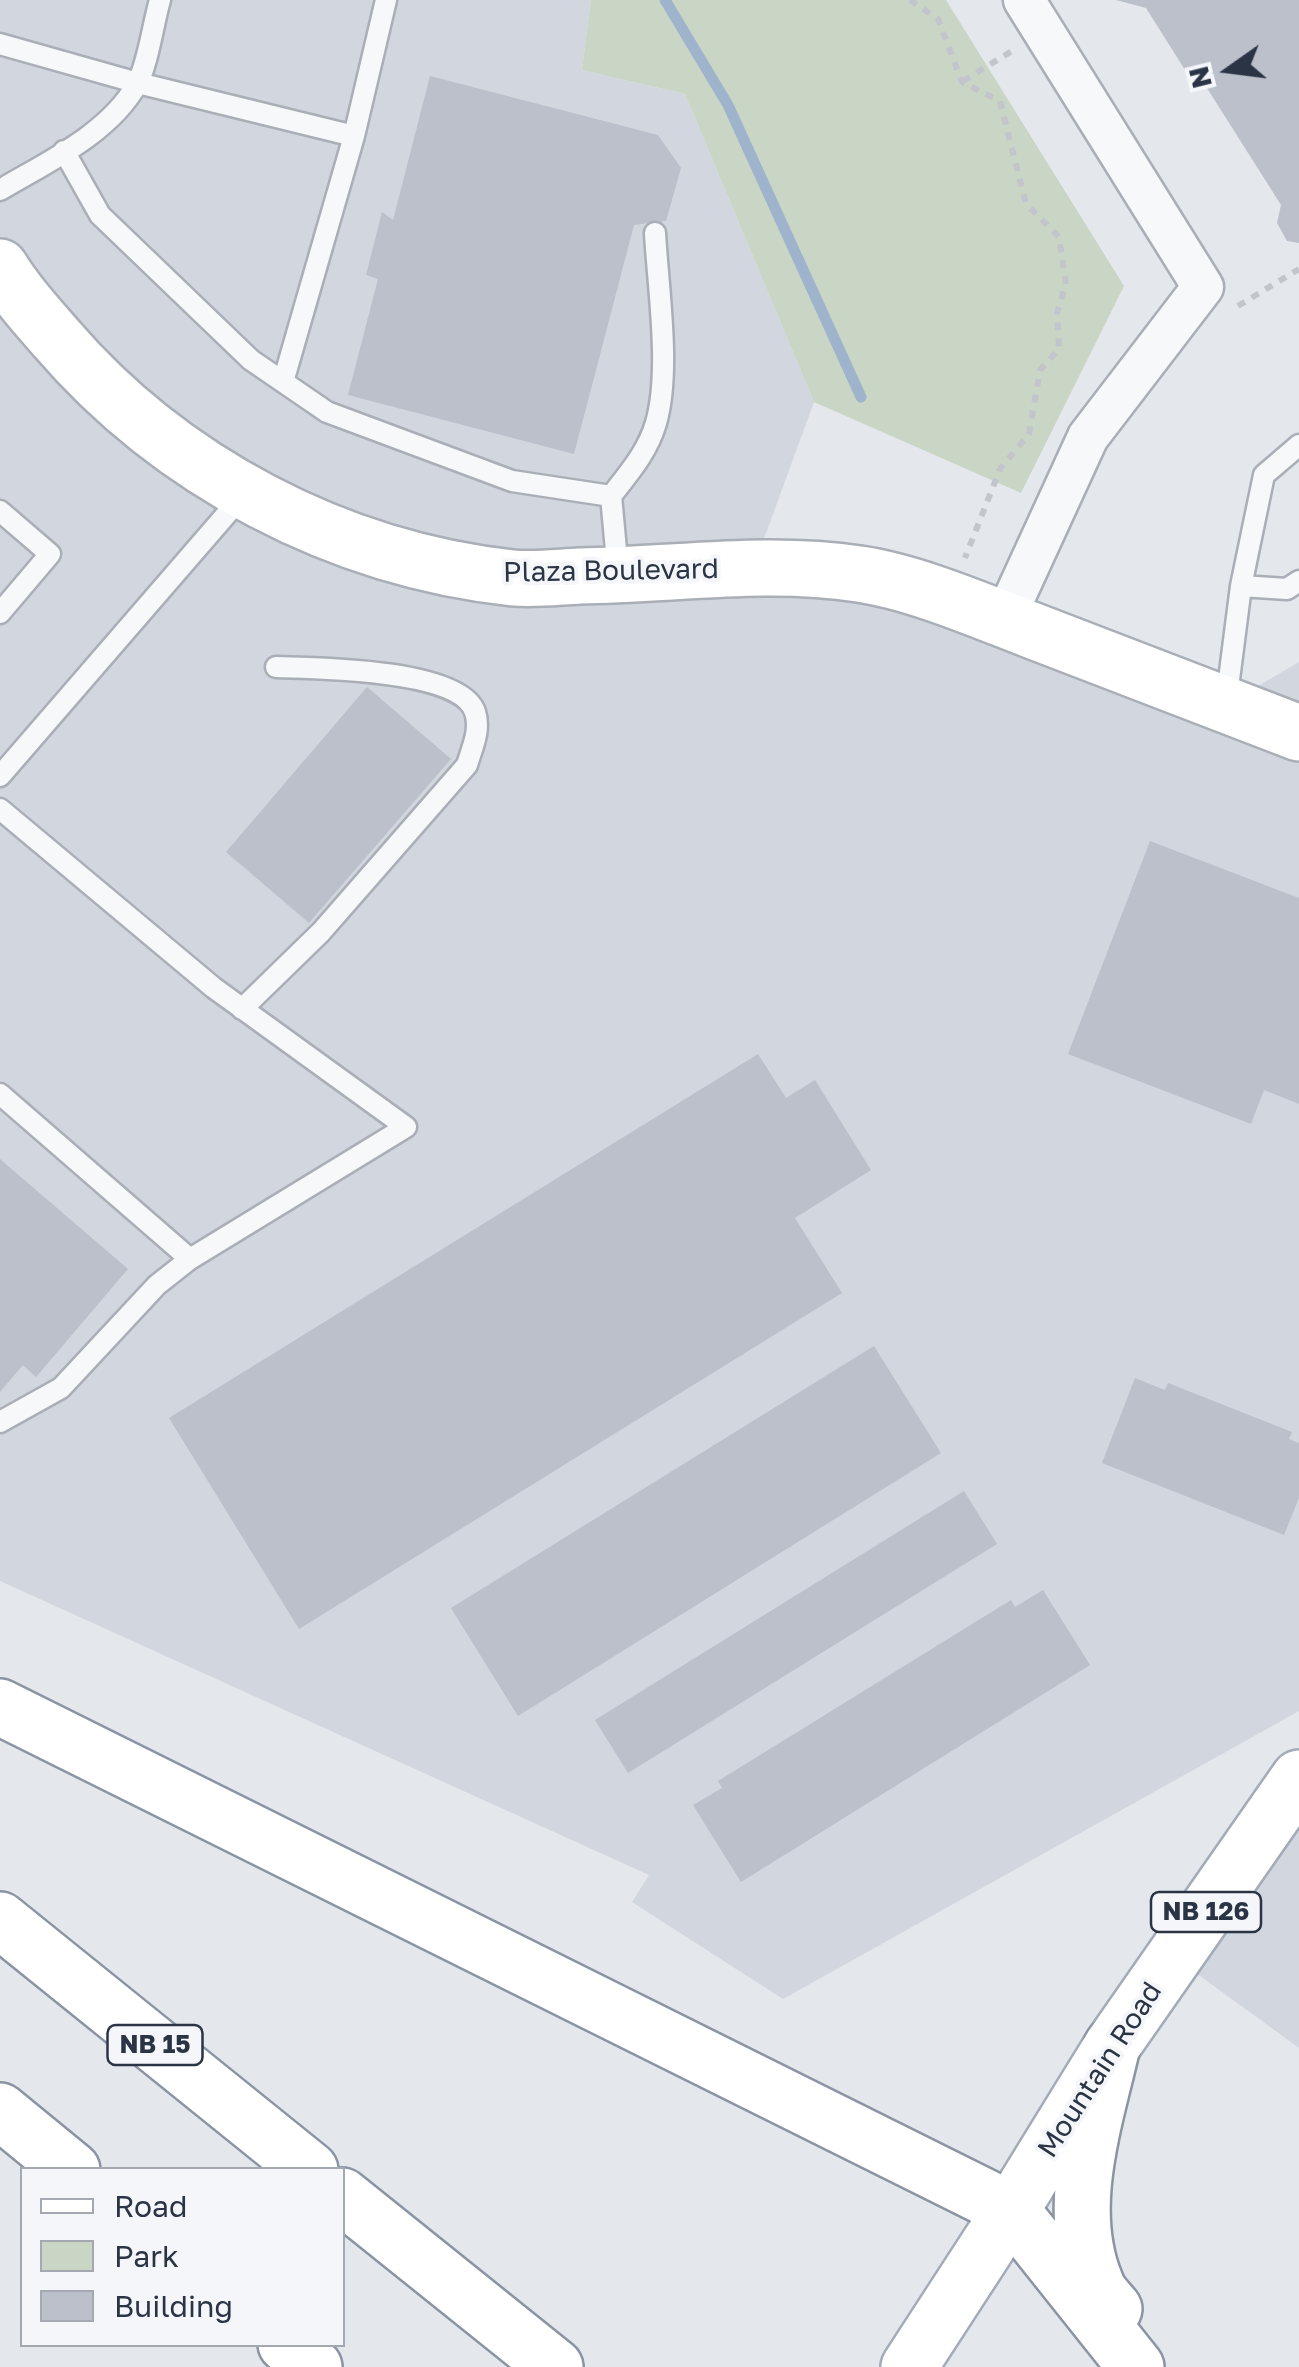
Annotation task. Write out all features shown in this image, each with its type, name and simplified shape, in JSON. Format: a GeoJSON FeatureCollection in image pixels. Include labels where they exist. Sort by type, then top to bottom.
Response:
{"type":"FeatureCollection","features":[{"type":"Feature","properties":{"kind":"main road","name":"Plaza Boulevard"},"geometry":{"type":"LineString","coordinates":[[0,267],[14,290],[93,378],[159,438],[246,493],[322,530],[404,557],[514,578],[618,576],[754,566],[861,574],[949,599],[1299,733]]}},
{"type":"Feature","properties":{"kind":"main road"},"geometry":{"type":"LineString","coordinates":[[0,1707],[1011,2210],[1136,2367]]}},
{"type":"Feature","properties":{"kind":"main road","name":"Mountain Road"},"geometry":{"type":"LineString","coordinates":[[909,2367],[1112,2046],[1299,1778]]}},
{"type":"Feature","properties":{"kind":"main road","name":"NB 15"},"geometry":{"type":"LineString","coordinates":[[0,1920],[306,2167]]}},
{"type":"Feature","properties":{"kind":"main road"},"geometry":{"type":"LineString","coordinates":[[1112,2046],[1082,2183],[1086,2244],[1096,2286],[1159,2367]]}},
{"type":"Feature","properties":{"kind":"main road"},"geometry":{"type":"LineString","coordinates":[[0,2111],[68,2167]]}},
{"type":"Feature","properties":{"kind":"main road"},"geometry":{"type":"LineString","coordinates":[[345,2198],[555,2367]]}},
{"type":"Feature","properties":{"kind":"main road"},"geometry":{"type":"LineString","coordinates":[[290,2347],[314,2367]]}},
{"type":"Feature","properties":{"kind":"street"},"geometry":{"type":"LineString","coordinates":[[1004,620],[1088,437],[1203,287],[1034,16]]}},
{"type":"Feature","properties":{"kind":"lane"},"geometry":{"type":"LineString","coordinates":[[0,190],[64,152],[104,122],[138,83],[160,0]]}},
{"type":"Feature","properties":{"kind":"lane"},"geometry":{"type":"LineString","coordinates":[[283,382],[354,136],[386,0]]}},
{"type":"Feature","properties":{"kind":"lane"},"geometry":{"type":"LineString","coordinates":[[0,44],[138,83],[354,136]]}},
{"type":"Feature","properties":{"kind":"lane"},"geometry":{"type":"LineString","coordinates":[[64,152],[100,215],[251,360],[327,412],[512,481],[611,496]]}},
{"type":"Feature","properties":{"kind":"lane"},"geometry":{"type":"LineString","coordinates":[[618,576],[611,496],[639,462],[656,423],[662,379],[655,233]]}},
{"type":"Feature","properties":{"kind":"lane"},"geometry":{"type":"LineString","coordinates":[[1226,705],[1242,586],[1264,475],[1299,445]]}},
{"type":"Feature","properties":{"kind":"lane"},"geometry":{"type":"LineString","coordinates":[[0,776],[246,493]]}},
{"type":"Feature","properties":{"kind":"lane"},"geometry":{"type":"LineString","coordinates":[[0,511],[50,554],[0,613]]}},
{"type":"Feature","properties":{"kind":"lane"},"geometry":{"type":"LineString","coordinates":[[1242,586],[1287,589],[1299,581]]}},
{"type":"Feature","properties":{"kind":"lane"},"geometry":{"type":"LineString","coordinates":[[242,1009],[321,932],[467,765],[477,735],[474,709],[457,690],[368,670],[276,666]]}},
{"type":"Feature","properties":{"kind":"lane"},"geometry":{"type":"LineString","coordinates":[[0,809],[242,1009],[406,1128],[190,1259],[156,1285],[61,1388],[0,1422]]}},
{"type":"Feature","properties":{"kind":"lane"},"geometry":{"type":"LineString","coordinates":[[0,1094],[190,1259]]}},
{"type":"Feature","properties":{"kind":"path"},"geometry":{"type":"LineString","coordinates":[[910,0],[938,19],[962,82],[1000,101],[1026,204],[1059,238],[1066,284],[1057,313],[1058,349],[1040,370],[1029,434],[1000,469],[949,599]]}},
{"type":"Feature","properties":{"kind":"path"},"geometry":{"type":"LineString","coordinates":[[962,82],[1034,16]]}},
{"type":"Feature","properties":{"kind":"shaded area"},"geometry":{"type":"Polygon","coordinates":[[[0,0],[591,0],[582,70],[685,94],[814,402],[754,566],[1226,705],[1299,662],[1299,1711],[783,1999],[632,1902],[649,1875],[0,1581],[0,0]]]}},
{"type":"Feature","properties":{"kind":"shaded area"},"geometry":{"type":"Polygon","coordinates":[[[1299,1778],[1299,2048],[1174,1957],[1299,1778]]]}},
{"type":"Feature","properties":{"kind":"green space"},"geometry":{"type":"Polygon","coordinates":[[[591,0],[946,0],[1124,286],[1021,493],[814,402],[685,94],[582,70],[591,0]]]}},
{"type":"Feature","properties":{"kind":"building"},"geometry":{"type":"Polygon","coordinates":[[[1116,0],[1299,0],[1299,243],[1287,241],[1277,223],[1281,205],[1200,77],[1192,81],[1146,8],[1116,0]]]}},
{"type":"Feature","properties":{"kind":"building"},"geometry":{"type":"Polygon","coordinates":[[[430,76],[658,135],[681,168],[666,221],[634,225],[574,454],[348,395],[378,279],[366,275],[382,212],[393,220],[430,76]]]}},
{"type":"Feature","properties":{"kind":"building"},"geometry":{"type":"Polygon","coordinates":[[[367,687],[451,759],[309,923],[226,852],[367,687]]]}},
{"type":"Feature","properties":{"kind":"building"},"geometry":{"type":"Polygon","coordinates":[[[1150,841],[1299,898],[1299,1104],[1264,1090],[1251,1124],[1068,1054],[1150,841]]]}},
{"type":"Feature","properties":{"kind":"building"},"geometry":{"type":"Polygon","coordinates":[[[758,1054],[786,1098],[815,1080],[871,1170],[795,1218],[842,1293],[299,1629],[169,1418],[758,1054]]]}},
{"type":"Feature","properties":{"kind":"building"},"geometry":{"type":"Polygon","coordinates":[[[0,1159],[128,1269],[36,1377],[23,1365],[0,1392],[0,1159]]]}},
{"type":"Feature","properties":{"kind":"building"},"geometry":{"type":"Polygon","coordinates":[[[874,1346],[941,1453],[518,1716],[451,1608],[874,1346]]]}},
{"type":"Feature","properties":{"kind":"building"},"geometry":{"type":"Polygon","coordinates":[[[1135,1378],[1165,1390],[1168,1383],[1292,1432],[1289,1439],[1299,1443],[1299,1498],[1284,1535],[1102,1463],[1135,1378]]]}},
{"type":"Feature","properties":{"kind":"building"},"geometry":{"type":"Polygon","coordinates":[[[964,1491],[997,1544],[628,1773],[595,1720],[964,1491]]]}},
{"type":"Feature","properties":{"kind":"building"},"geometry":{"type":"Polygon","coordinates":[[[1043,1590],[1090,1665],[741,1882],[693,1805],[722,1788],[718,1781],[1011,1600],[1015,1607],[1043,1590]]]}},
{"type":"Feature","properties":{"kind":"waterway"},"geometry":{"type":"LineString","coordinates":[[665,0],[728,105],[861,397]]}}]}
